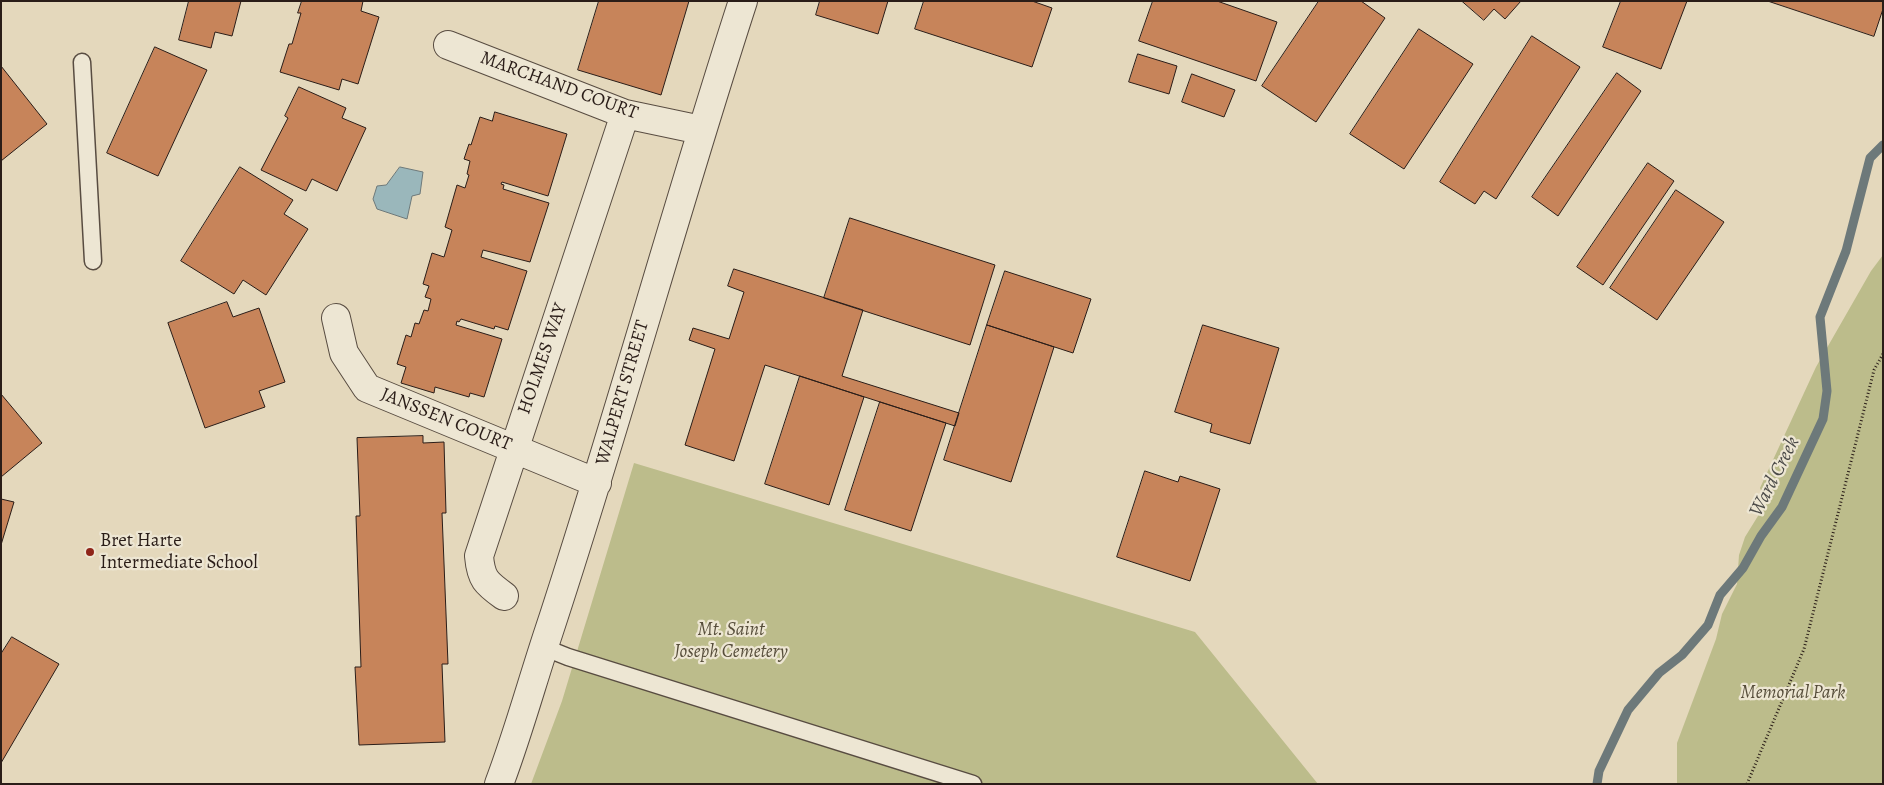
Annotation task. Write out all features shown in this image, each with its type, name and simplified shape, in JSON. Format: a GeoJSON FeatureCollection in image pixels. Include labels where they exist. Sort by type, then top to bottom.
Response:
{"type":"FeatureCollection","features":[{"type":"Feature","properties":{"kind":"street","name":"WALPERT STREET"},"geometry":{"type":"LineString","coordinates":[[499,784],[516,740],[543,647],[597,483],[701,130],[743,1]]}},
{"type":"Feature","properties":{"kind":"street","name":"MARCHAND COURT"},"geometry":{"type":"LineString","coordinates":[[448,45],[625,114],[701,130]]}},
{"type":"Feature","properties":{"kind":"street","name":"HOLMES WAY"},"geometry":{"type":"LineString","coordinates":[[504,596],[487,584],[480,572],[479,556],[498,503],[513,448],[625,114]]}},
{"type":"Feature","properties":{"kind":"street","name":"JANSSEN COURT"},"geometry":{"type":"LineString","coordinates":[[336,318],[344,353],[367,388],[597,483]]}},
{"type":"Feature","properties":{"kind":"lane"},"geometry":{"type":"LineString","coordinates":[[82,62],[93,262]]}},
{"type":"Feature","properties":{"kind":"lane"},"geometry":{"type":"LineString","coordinates":[[543,647],[568,657],[972,784]]}},
{"type":"Feature","properties":{"kind":"path"},"geometry":{"type":"LineString","coordinates":[[1747,784],[1804,649],[1874,370],[1883,354]]}},
{"type":"Feature","properties":{"kind":"green space","name":"Memorial Park"},"geometry":{"type":"Polygon","coordinates":[[[1883,255],[1883,784],[1677,784],[1677,743],[1716,639],[1722,614],[1737,584],[1739,555],[1745,537],[1766,503],[1760,488],[1816,367],[1871,271],[1883,255]]]}},
{"type":"Feature","properties":{"kind":"green space","name":"Mt. Saint Joseph Cemetery"},"geometry":{"type":"Polygon","coordinates":[[[634,463],[1195,632],[1318,784],[531,784],[562,701],[634,463]]]}},
{"type":"Feature","properties":{"kind":"water"},"geometry":{"type":"Polygon","coordinates":[[[400,167],[423,172],[420,194],[412,196],[407,219],[377,209],[373,199],[377,186],[386,185],[400,167]]]}},
{"type":"Feature","properties":{"kind":"building"},"geometry":{"type":"Polygon","coordinates":[[[189,1],[241,1],[232,36],[215,32],[211,48],[179,40],[189,1]]]}},
{"type":"Feature","properties":{"kind":"building"},"geometry":{"type":"Polygon","coordinates":[[[302,1],[363,1],[361,11],[379,17],[358,84],[342,79],[339,90],[280,72],[289,44],[292,44],[301,13],[298,13],[302,1]]]}},
{"type":"Feature","properties":{"kind":"building"},"geometry":{"type":"Polygon","coordinates":[[[599,1],[689,1],[661,95],[578,70],[599,1]]]}},
{"type":"Feature","properties":{"kind":"building"},"geometry":{"type":"Polygon","coordinates":[[[820,1],[888,1],[878,34],[816,15],[820,1]]]}},
{"type":"Feature","properties":{"kind":"building"},"geometry":{"type":"Polygon","coordinates":[[[924,1],[1032,1],[1052,8],[1032,67],[915,29],[924,1]]]}},
{"type":"Feature","properties":{"kind":"building"},"geometry":{"type":"Polygon","coordinates":[[[1153,1],[1217,1],[1277,22],[1256,81],[1139,41],[1153,1]]]}},
{"type":"Feature","properties":{"kind":"building"},"geometry":{"type":"Polygon","coordinates":[[[1319,1],[1361,1],[1385,18],[1316,122],[1262,86],[1319,1]]]}},
{"type":"Feature","properties":{"kind":"building"},"geometry":{"type":"Polygon","coordinates":[[[1462,1],[1521,1],[1505,19],[1494,9],[1484,20],[1462,1]]]}},
{"type":"Feature","properties":{"kind":"building"},"geometry":{"type":"Polygon","coordinates":[[[1621,1],[1687,1],[1661,69],[1603,47],[1621,1]]]}},
{"type":"Feature","properties":{"kind":"building"},"geometry":{"type":"Polygon","coordinates":[[[1768,1],[1883,1],[1883,9],[1874,36],[1768,1]]]}},
{"type":"Feature","properties":{"kind":"building"},"geometry":{"type":"Polygon","coordinates":[[[1419,29],[1473,64],[1404,169],[1350,134],[1419,29]]]}},
{"type":"Feature","properties":{"kind":"building"},"geometry":{"type":"Polygon","coordinates":[[[1532,36],[1580,67],[1496,199],[1484,191],[1475,204],[1440,182],[1532,36]]]}},
{"type":"Feature","properties":{"kind":"building"},"geometry":{"type":"Polygon","coordinates":[[[155,47],[207,70],[158,176],[107,153],[155,47]]]}},
{"type":"Feature","properties":{"kind":"building"},"geometry":{"type":"Polygon","coordinates":[[[1138,54],[1177,66],[1169,94],[1129,82],[1138,54]]]}},
{"type":"Feature","properties":{"kind":"building"},"geometry":{"type":"Polygon","coordinates":[[[1,66],[47,124],[1,161],[1,66]]]}},
{"type":"Feature","properties":{"kind":"building"},"geometry":{"type":"Polygon","coordinates":[[[1617,73],[1641,91],[1558,216],[1532,197],[1617,73]]]}},
{"type":"Feature","properties":{"kind":"building"},"geometry":{"type":"Polygon","coordinates":[[[1192,74],[1235,90],[1224,117],[1182,102],[1192,74]]]}},
{"type":"Feature","properties":{"kind":"building"},"geometry":{"type":"Polygon","coordinates":[[[299,87],[346,108],[342,118],[366,128],[337,191],[312,179],[306,191],[261,170],[288,118],[285,116],[299,87]]]}},
{"type":"Feature","properties":{"kind":"building"},"geometry":{"type":"Polygon","coordinates":[[[495,112],[567,134],[548,196],[502,182],[501,184],[504,185],[503,189],[549,203],[530,262],[483,250],[481,257],[527,271],[508,330],[495,326],[494,329],[461,319],[459,322],[457,321],[456,325],[502,339],[484,397],[470,393],[469,397],[435,387],[434,393],[401,383],[406,367],[397,364],[406,335],[411,337],[415,323],[419,324],[424,310],[428,311],[431,299],[425,297],[429,286],[423,284],[432,253],[444,257],[452,230],[445,227],[457,185],[465,188],[469,175],[467,174],[470,161],[464,159],[469,144],[471,145],[480,117],[492,121],[495,112]]]}},
{"type":"Feature","properties":{"kind":"building"},"geometry":{"type":"Polygon","coordinates":[[[1648,163],[1674,181],[1603,285],[1577,267],[1648,163]]]}},
{"type":"Feature","properties":{"kind":"building"},"geometry":{"type":"Polygon","coordinates":[[[240,167],[293,200],[284,214],[308,229],[266,295],[243,280],[234,294],[181,261],[240,167]]]}},
{"type":"Feature","properties":{"kind":"building"},"geometry":{"type":"Polygon","coordinates":[[[1676,190],[1724,222],[1657,320],[1610,288],[1676,190]]]}},
{"type":"Feature","properties":{"kind":"building"},"geometry":{"type":"Polygon","coordinates":[[[850,218],[995,265],[970,345],[824,298],[850,218]]]}},
{"type":"Feature","properties":{"kind":"building"},"geometry":{"type":"Polygon","coordinates":[[[734,269],[863,310],[842,376],[959,413],[955,426],[765,365],[734,461],[685,445],[715,349],[689,340],[693,328],[729,339],[744,292],[728,286],[734,269]]]}},
{"type":"Feature","properties":{"kind":"building"},"geometry":{"type":"Polygon","coordinates":[[[1005,271],[1091,299],[1073,353],[987,325],[1005,271]]]}},
{"type":"Feature","properties":{"kind":"building"},"geometry":{"type":"Polygon","coordinates":[[[227,302],[233,317],[259,308],[285,382],[259,391],[265,407],[205,428],[168,323],[227,302]]]}},
{"type":"Feature","properties":{"kind":"building"},"geometry":{"type":"Polygon","coordinates":[[[987,325],[1054,347],[1011,482],[944,460],[987,325]]]}},
{"type":"Feature","properties":{"kind":"building"},"geometry":{"type":"Polygon","coordinates":[[[1203,325],[1279,348],[1250,444],[1210,432],[1212,424],[1175,412],[1203,325]]]}},
{"type":"Feature","properties":{"kind":"building"},"geometry":{"type":"Polygon","coordinates":[[[800,376],[864,397],[829,505],[765,484],[800,376]]]}},
{"type":"Feature","properties":{"kind":"building"},"geometry":{"type":"Polygon","coordinates":[[[1,394],[42,443],[1,477],[1,394]]]}},
{"type":"Feature","properties":{"kind":"building"},"geometry":{"type":"Polygon","coordinates":[[[880,402],[946,423],[911,531],[845,510],[880,402]]]}},
{"type":"Feature","properties":{"kind":"building"},"geometry":{"type":"Polygon","coordinates":[[[423,436],[423,443],[444,442],[446,513],[442,513],[448,664],[442,664],[445,742],[359,745],[355,667],[361,667],[356,516],[360,516],[357,438],[423,436]]]}},
{"type":"Feature","properties":{"kind":"building"},"geometry":{"type":"Polygon","coordinates":[[[1145,471],[1178,482],[1180,476],[1220,489],[1190,581],[1117,557],[1145,471]]]}},
{"type":"Feature","properties":{"kind":"building"},"geometry":{"type":"Polygon","coordinates":[[[1,499],[14,502],[1,545],[1,499]]]}},
{"type":"Feature","properties":{"kind":"building"},"geometry":{"type":"Polygon","coordinates":[[[12,637],[59,664],[1,763],[1,654],[12,637]]]}},
{"type":"Feature","properties":{"kind":"waterway","name":"Ward Creek"},"geometry":{"type":"LineString","coordinates":[[1597,784],[1599,771],[1628,710],[1659,673],[1682,655],[1708,625],[1720,595],[1743,568],[1761,536],[1782,507],[1823,419],[1827,391],[1820,317],[1846,251],[1870,158],[1883,145]]}},
{"type":"Feature","properties":{"kind":"place","name":"Bret Harte Intermediate School"},"geometry":{"type":"Point","coordinates":[90,552]}}]}
